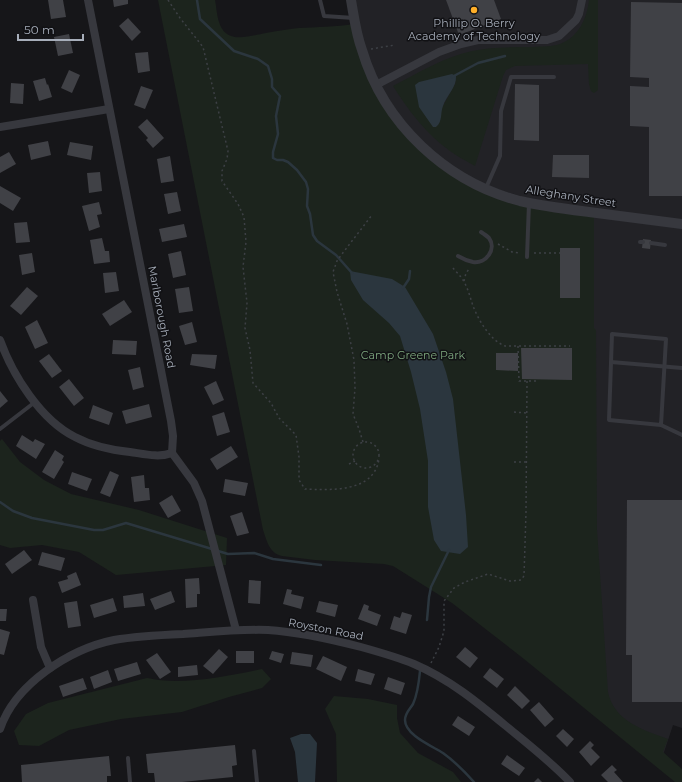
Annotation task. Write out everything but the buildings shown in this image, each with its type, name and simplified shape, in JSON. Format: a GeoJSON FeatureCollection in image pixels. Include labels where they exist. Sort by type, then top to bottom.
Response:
{"type":"FeatureCollection","features":[{"type":"Feature","properties":{"kind":"street","name":"Marlborough Road"},"geometry":{"type":"LineString","coordinates":[[88,0],[171,421],[173,436],[172,453]]}},
{"type":"Feature","properties":{"kind":"street","name":"Alleghany Street"},"geometry":{"type":"LineString","coordinates":[[351,0],[362,52],[376,84],[393,113],[418,143],[451,170],[471,182],[495,193],[529,203],[682,224]]}},
{"type":"Feature","properties":{"kind":"street"},"geometry":{"type":"LineString","coordinates":[[376,84],[439,52],[461,44],[478,40],[547,40],[559,36],[565,32],[580,14],[582,0]]}},
{"type":"Feature","properties":{"kind":"street"},"geometry":{"type":"LineString","coordinates":[[0,127],[109,109]]}},
{"type":"Feature","properties":{"kind":"street"},"geometry":{"type":"LineString","coordinates":[[0,340],[20,381],[35,402],[59,427],[74,437],[120,451],[160,456],[172,453],[194,483],[202,501],[236,630]]}},
{"type":"Feature","properties":{"kind":"street"},"geometry":{"type":"LineString","coordinates":[[33,600],[42,647],[50,668]]}},
{"type":"Feature","properties":{"kind":"street","name":"Royston Road"},"geometry":{"type":"LineString","coordinates":[[0,729],[6,716],[20,695],[34,681],[50,668],[92,646],[113,640],[135,637],[236,630],[267,630],[330,639],[385,654],[428,671],[471,697],[540,753],[570,782]]}},
{"type":"Feature","properties":{"kind":"lane"},"geometry":{"type":"LineString","coordinates":[[320,0],[324,16],[354,18]]}},
{"type":"Feature","properties":{"kind":"lane"},"geometry":{"type":"LineString","coordinates":[[486,189],[500,156],[502,111],[511,77],[554,77]]}},
{"type":"Feature","properties":{"kind":"lane"},"geometry":{"type":"LineString","coordinates":[[527,258],[529,203]]}},
{"type":"Feature","properties":{"kind":"lane"},"geometry":{"type":"LineString","coordinates":[[458,256],[474,262],[483,261],[488,256],[492,250],[491,242],[488,237],[481,232]]}},
{"type":"Feature","properties":{"kind":"lane"},"geometry":{"type":"LineString","coordinates":[[651,244],[665,245]]}},
{"type":"Feature","properties":{"kind":"lane"},"geometry":{"type":"LineString","coordinates":[[661,425],[666,339],[612,334],[609,420],[661,425],[682,436]]}},
{"type":"Feature","properties":{"kind":"lane"},"geometry":{"type":"LineString","coordinates":[[611,362],[682,368]]}},
{"type":"Feature","properties":{"kind":"lane"},"geometry":{"type":"LineString","coordinates":[[0,428],[35,402]]}},
{"type":"Feature","properties":{"kind":"lane"},"geometry":{"type":"LineString","coordinates":[[254,751],[257,782]]}},
{"type":"Feature","properties":{"kind":"lane"},"geometry":{"type":"LineString","coordinates":[[128,758],[130,782]]}},
{"type":"Feature","properties":{"kind":"path"},"geometry":{"type":"LineString","coordinates":[[168,0],[203,48],[228,151],[227,159],[222,171],[222,181],[238,204],[244,217],[246,242],[243,267],[247,303],[245,328],[250,350],[253,383],[271,403],[279,418],[296,436],[299,458],[299,480],[305,489],[328,490],[354,487],[370,477],[378,467],[379,459],[379,450],[369,442],[362,442],[355,448],[353,453],[355,461],[361,467],[365,468],[374,466],[379,459]]}},
{"type":"Feature","properties":{"kind":"path"},"geometry":{"type":"LineString","coordinates":[[371,49],[395,45]]}},
{"type":"Feature","properties":{"kind":"path"},"geometry":{"type":"LineString","coordinates":[[362,442],[359,428],[353,414],[355,388],[354,360],[347,324],[337,292],[333,272],[337,261],[372,215]]}},
{"type":"Feature","properties":{"kind":"path"},"geometry":{"type":"LineString","coordinates":[[464,281],[466,273],[472,267]]}},
{"type":"Feature","properties":{"kind":"path"},"geometry":{"type":"LineString","coordinates":[[453,268],[464,281],[474,307],[493,338],[499,343],[505,346],[570,346]]}},
{"type":"Feature","properties":{"kind":"path"},"geometry":{"type":"LineString","coordinates":[[518,346],[519,381],[538,381]]}},
{"type":"Feature","properties":{"kind":"path"},"geometry":{"type":"LineString","coordinates":[[428,671],[439,647],[444,631],[444,602],[454,588],[465,582],[488,574],[510,581],[521,580],[524,576],[527,462],[527,381]]}},
{"type":"Feature","properties":{"kind":"path"},"geometry":{"type":"LineString","coordinates":[[514,412],[527,413]]}},
{"type":"Feature","properties":{"kind":"path"},"geometry":{"type":"LineString","coordinates":[[349,464],[355,461]]}},
{"type":"Feature","properties":{"kind":"path"},"geometry":{"type":"LineString","coordinates":[[514,462],[527,462]]}},
{"type":"Feature","properties":{"kind":"shaded area"},"geometry":{"type":"Polygon","coordinates":[[[352,0],[682,0],[682,221],[546,204],[468,180],[418,142],[371,73],[352,0]]]}},
{"type":"Feature","properties":{"kind":"shaded area"},"geometry":{"type":"Polygon","coordinates":[[[452,74],[456,76],[455,84],[444,102],[440,122],[436,127],[433,127],[419,107],[415,85],[419,82],[452,74]]]}},
{"type":"Feature","properties":{"kind":"shaded area"},"geometry":{"type":"Polygon","coordinates":[[[594,214],[682,227],[682,728],[673,725],[662,758],[587,701],[594,214]]]}},
{"type":"Feature","properties":{"kind":"shaded area"},"geometry":{"type":"Polygon","coordinates":[[[350,271],[392,279],[405,287],[433,334],[446,372],[453,399],[466,515],[468,547],[460,554],[441,551],[434,540],[428,507],[428,461],[420,409],[400,336],[389,323],[363,300],[351,280],[350,271]]]}},
{"type":"Feature","properties":{"kind":"shaded area"},"geometry":{"type":"Polygon","coordinates":[[[301,734],[310,734],[317,743],[315,782],[298,782],[295,752],[290,738],[301,734]]]}},
{"type":"Feature","properties":{"kind":"green space","name":"Camp Greene Park"},"geometry":{"type":"Polygon","coordinates":[[[158,0],[215,0],[221,27],[227,34],[236,37],[246,37],[295,28],[354,24],[369,72],[416,143],[494,194],[594,214],[597,530],[608,692],[611,702],[623,717],[640,728],[668,739],[663,752],[682,769],[682,782],[675,782],[524,659],[452,603],[393,566],[282,556],[271,549],[263,530],[158,0]]]}},
{"type":"Feature","properties":{"kind":"green space"},"geometry":{"type":"Polygon","coordinates":[[[589,0],[598,0],[598,90],[594,93],[591,91],[589,84],[588,64],[515,66],[506,70],[475,166],[442,145],[426,130],[405,104],[393,86],[441,61],[472,51],[494,48],[554,46],[560,44],[567,41],[577,32],[584,20],[589,0]],[[456,82],[418,97],[418,102],[443,106],[456,82]]]}},
{"type":"Feature","properties":{"kind":"green space"},"geometry":{"type":"Polygon","coordinates":[[[2,439],[20,462],[44,480],[71,494],[139,510],[227,538],[226,565],[116,575],[79,552],[42,545],[10,548],[0,545],[0,441],[2,439]]]}},
{"type":"Feature","properties":{"kind":"green space"},"geometry":{"type":"Polygon","coordinates":[[[262,669],[271,679],[262,688],[182,712],[121,719],[69,730],[39,746],[19,745],[14,731],[26,714],[48,703],[147,678],[189,681],[262,669]]]}},
{"type":"Feature","properties":{"kind":"green space"},"geometry":{"type":"Polygon","coordinates":[[[334,696],[368,699],[397,705],[397,718],[400,733],[418,753],[453,772],[461,782],[337,782],[336,734],[325,709],[334,696]]]}},
{"type":"Feature","properties":{"kind":"waterway"},"geometry":{"type":"LineString","coordinates":[[197,0],[200,19],[234,51],[258,59],[268,66],[272,79],[272,87],[280,96],[276,116],[278,134],[273,152],[273,158],[288,162],[297,170],[306,182],[308,189],[307,206],[310,214],[313,235],[317,241],[336,255],[352,273]]}},
{"type":"Feature","properties":{"kind":"waterway"},"geometry":{"type":"LineString","coordinates":[[452,77],[478,63],[505,56]]}},
{"type":"Feature","properties":{"kind":"waterway"},"geometry":{"type":"LineString","coordinates":[[403,288],[409,279],[410,271]]}},
{"type":"Feature","properties":{"kind":"waterway"},"geometry":{"type":"LineString","coordinates":[[0,502],[13,511],[32,518],[94,530],[103,530],[126,523],[212,549]]}},
{"type":"Feature","properties":{"kind":"waterway"},"geometry":{"type":"LineString","coordinates":[[427,620],[431,587],[449,550]]}},
{"type":"Feature","properties":{"kind":"waterway"},"geometry":{"type":"LineString","coordinates":[[218,551],[228,554],[254,553],[273,559],[321,565]]}},
{"type":"Feature","properties":{"kind":"waterway"},"geometry":{"type":"LineString","coordinates":[[420,671],[416,696],[405,718],[406,725],[414,735],[443,753],[474,782]]}},
{"type":"Feature","properties":{"kind":"place","name":"Phillip O. Berry Academy of Technology"},"geometry":{"type":"Point","coordinates":[474,10]}}]}
